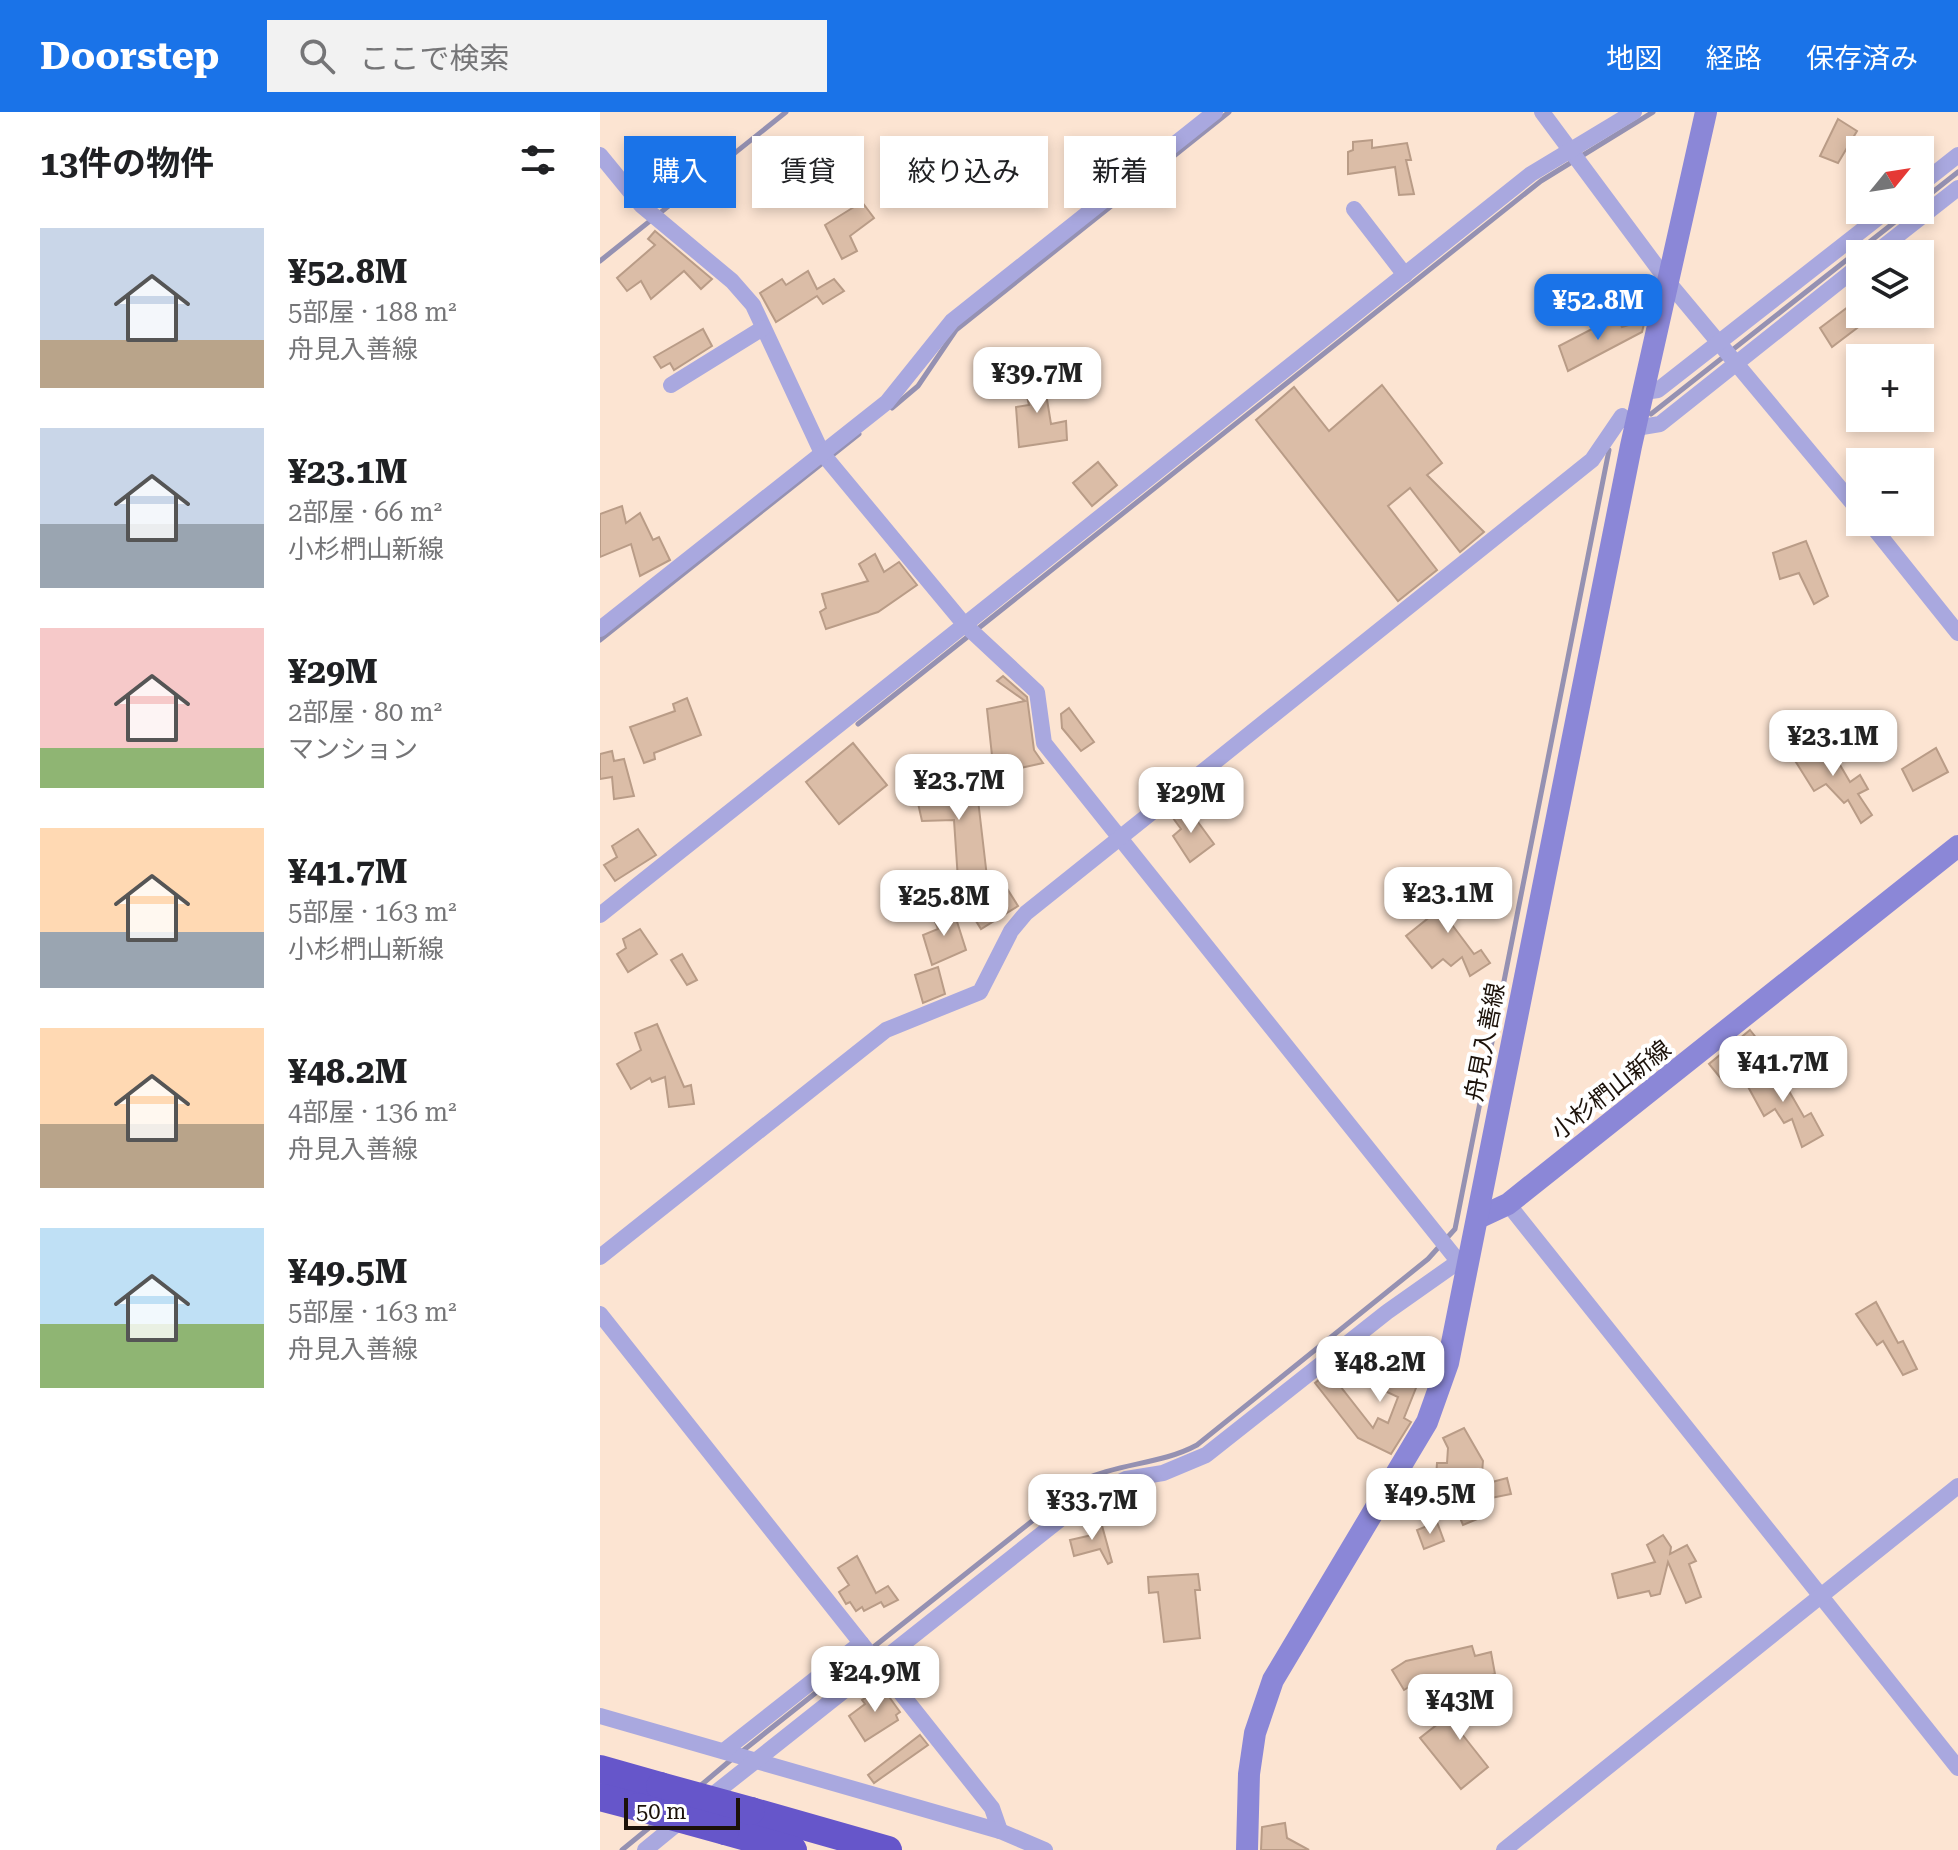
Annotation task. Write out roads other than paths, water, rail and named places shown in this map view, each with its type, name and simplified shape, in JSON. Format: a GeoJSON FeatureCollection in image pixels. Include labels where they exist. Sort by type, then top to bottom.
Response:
{"type":"FeatureCollection","features":[{"type":"Feature","properties":{"kind":"highway"},"geometry":{"type":"LineString","coordinates":[[600,1769],[888,1850]]}},
{"type":"Feature","properties":{"kind":"highway"},"geometry":{"type":"LineString","coordinates":[[600,1797],[793,1850]]}},
{"type":"Feature","properties":{"kind":"main road","name":"舟見入善線"},"geometry":{"type":"LineString","coordinates":[[1247,1850],[1253,1747],[1273,1680],[1427,1422],[1448,1363],[1464,1257],[1478,1218],[1636,428],[1706,112]]}},
{"type":"Feature","properties":{"kind":"main road","name":"小杉椚山新線"},"geometry":{"type":"LineString","coordinates":[[1478,1218],[1508,1204],[1958,846]]}},
{"type":"Feature","properties":{"kind":"street"},"geometry":{"type":"LineString","coordinates":[[600,629],[887,402],[952,321],[1215,112]]}},
{"type":"Feature","properties":{"kind":"street"},"geometry":{"type":"LineString","coordinates":[[1542,112],[1669,283],[1846,495]]}},
{"type":"Feature","properties":{"kind":"street"},"geometry":{"type":"LineString","coordinates":[[600,915],[1531,174],[1634,112]]}},
{"type":"Feature","properties":{"kind":"street"},"geometry":{"type":"LineString","coordinates":[[600,155],[641,205],[732,281],[753,305],[822,453],[964,624],[1037,692],[1044,743],[1464,1257],[1206,1455],[1163,1473],[1126,1479],[1087,1498],[645,1850]]}},
{"type":"Feature","properties":{"kind":"street"},"geometry":{"type":"LineString","coordinates":[[1934,174],[1958,155]]}},
{"type":"Feature","properties":{"kind":"street"},"geometry":{"type":"LineString","coordinates":[[1892,240],[1958,188]]}},
{"type":"Feature","properties":{"kind":"street"},"geometry":{"type":"LineString","coordinates":[[1354,209],[1405,275]]}},
{"type":"Feature","properties":{"kind":"street"},"geometry":{"type":"LineString","coordinates":[[600,1257],[886,1030],[980,992],[1011,931],[1026,913],[1592,460],[1622,416],[1636,428],[1660,424],[1728,354],[1872,224]]}},
{"type":"Feature","properties":{"kind":"street"},"geometry":{"type":"LineString","coordinates":[[1644,392],[1658,390],[1728,354],[1846,274]]}},
{"type":"Feature","properties":{"kind":"street"},"geometry":{"type":"LineString","coordinates":[[671,385],[763,328]]}},
{"type":"Feature","properties":{"kind":"street"},"geometry":{"type":"LineString","coordinates":[[1880,536],[1958,633]]}},
{"type":"Feature","properties":{"kind":"street"},"geometry":{"type":"LineString","coordinates":[[1508,1204],[1958,1768]]}},
{"type":"Feature","properties":{"kind":"street"},"geometry":{"type":"LineString","coordinates":[[600,1314],[992,1808],[1000,1831]]}},
{"type":"Feature","properties":{"kind":"street"},"geometry":{"type":"LineString","coordinates":[[1504,1850],[1958,1486]]}},
{"type":"Feature","properties":{"kind":"street"},"geometry":{"type":"LineString","coordinates":[[725,1750],[861,1643]]}},
{"type":"Feature","properties":{"kind":"street"},"geometry":{"type":"LineString","coordinates":[[600,1716],[1000,1831],[1045,1850]]}},
{"type":"Feature","properties":{"kind":"waterway"},"geometry":{"type":"LineString","coordinates":[[600,261],[786,112]]}},
{"type":"Feature","properties":{"kind":"waterway"},"geometry":{"type":"LineString","coordinates":[[892,408],[918,386],[956,330],[1229,112]]}},
{"type":"Feature","properties":{"kind":"waterway"},"geometry":{"type":"LineString","coordinates":[[858,724],[1541,181],[1653,112]]}},
{"type":"Feature","properties":{"kind":"waterway"},"geometry":{"type":"LineString","coordinates":[[1934,191],[1958,172]]}},
{"type":"Feature","properties":{"kind":"waterway"},"geometry":{"type":"LineString","coordinates":[[1651,414],[1892,224]]}},
{"type":"Feature","properties":{"kind":"waterway"},"geometry":{"type":"LineString","coordinates":[[600,640],[859,434]]}},
{"type":"Feature","properties":{"kind":"waterway"},"geometry":{"type":"LineString","coordinates":[[740,1753],[1085,1479],[1170,1456],[1197,1445],[1428,1259],[1455,1229],[1609,450]]}},
{"type":"Feature","properties":{"kind":"waterway"},"geometry":{"type":"LineString","coordinates":[[700,1786],[732,1759]]}},
{"type":"Feature","properties":{"kind":"waterway"},"geometry":{"type":"LineString","coordinates":[[622,1850],[655,1823]]}}]}
